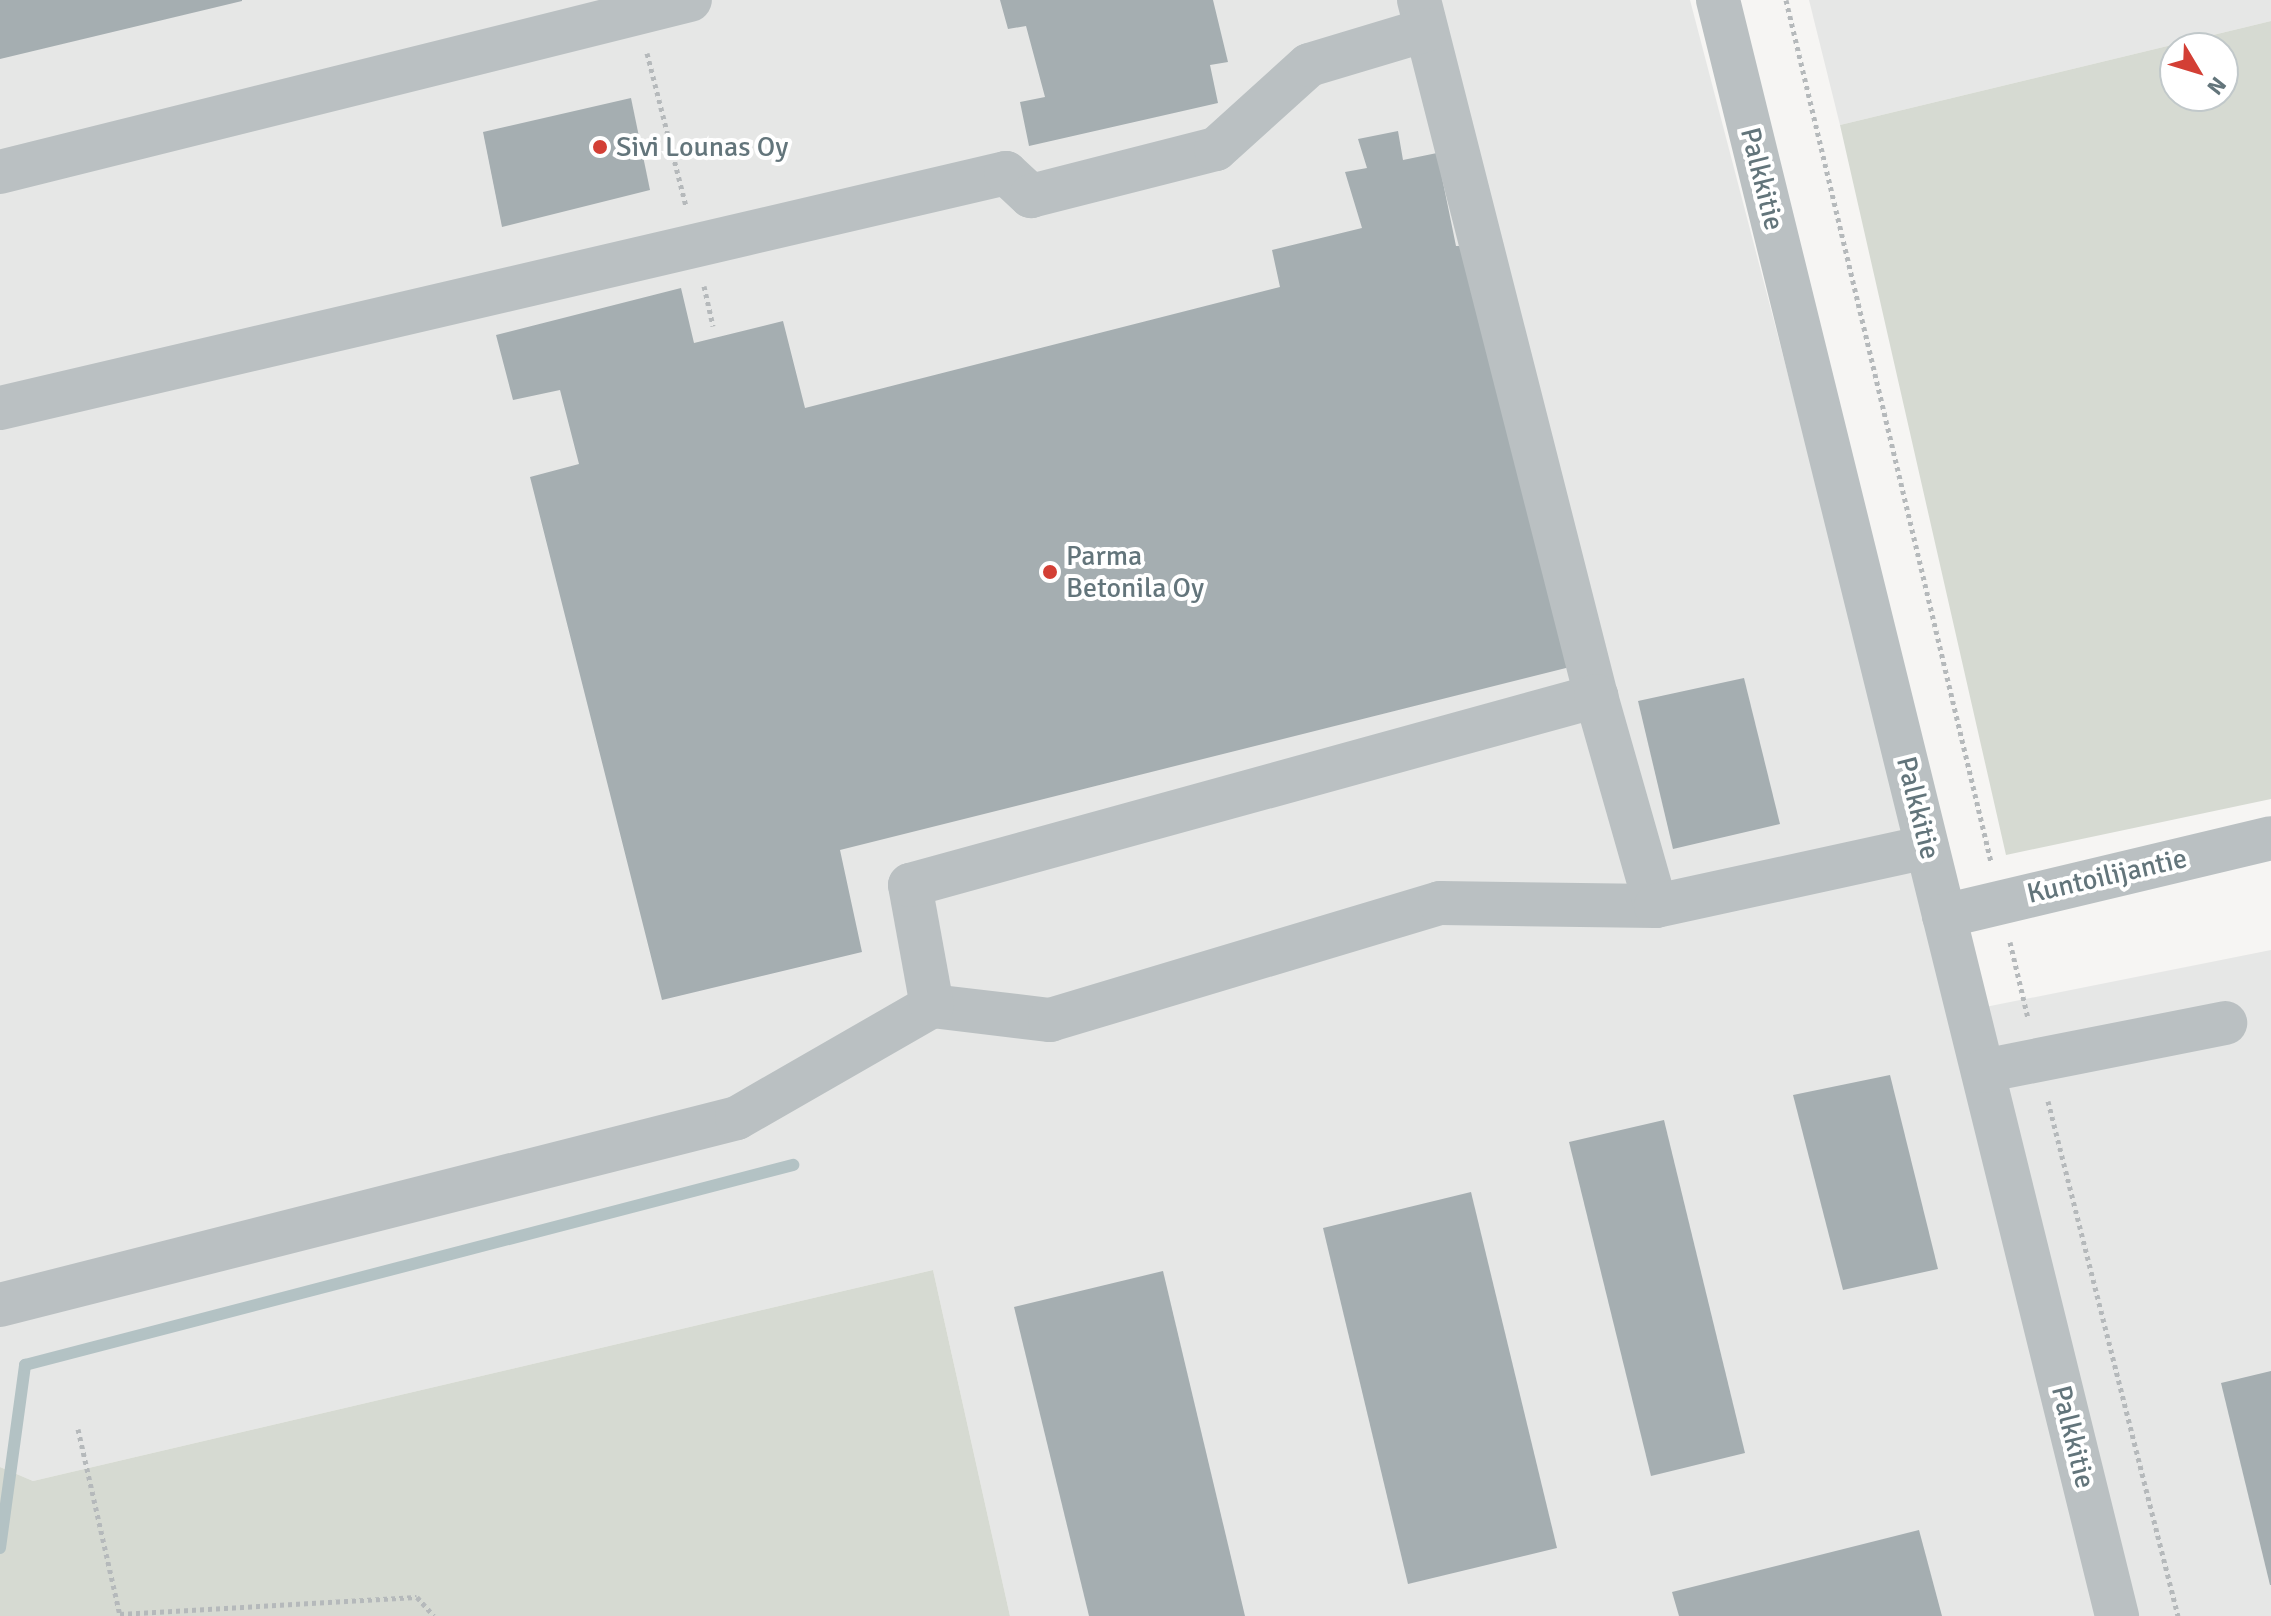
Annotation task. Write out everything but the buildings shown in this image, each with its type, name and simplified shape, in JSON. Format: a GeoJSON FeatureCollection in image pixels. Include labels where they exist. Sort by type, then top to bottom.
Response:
{"type":"FeatureCollection","features":[{"type":"Feature","properties":{"kind":"street"},"geometry":{"type":"LineString","coordinates":[[0,172],[690,0]]}},
{"type":"Feature","properties":{"kind":"street","name":"Palkkitie"},"geometry":{"type":"LineString","coordinates":[[1718,0],[2117,1616]]}},
{"type":"Feature","properties":{"kind":"street"},"geometry":{"type":"LineString","coordinates":[[0,408],[1006,173],[1031,196],[1216,149],[1309,65],[1423,15],[1596,696],[1656,906]]}},
{"type":"Feature","properties":{"kind":"street"},"geometry":{"type":"LineString","coordinates":[[932,1006],[910,885],[1596,696]]}},
{"type":"Feature","properties":{"kind":"street","name":"Kuntoilijantie"},"geometry":{"type":"LineString","coordinates":[[1944,916],[2271,838]]}},
{"type":"Feature","properties":{"kind":"street"},"geometry":{"type":"LineString","coordinates":[[0,1305],[737,1118],[932,1006],[1050,1020],[1440,903],[1656,906],[1927,847]]}},
{"type":"Feature","properties":{"kind":"street"},"geometry":{"type":"LineString","coordinates":[[1983,1071],[2038,1062],[2196,1026],[2225,1023]]}},
{"type":"Feature","properties":{"kind":"path"},"geometry":{"type":"LineString","coordinates":[[1786,0],[2038,1062],[2178,1616]]}},
{"type":"Feature","properties":{"kind":"path"},"geometry":{"type":"LineString","coordinates":[[637,13],[713,326]]}},
{"type":"Feature","properties":{"kind":"path"},"geometry":{"type":"LineString","coordinates":[[78,1429],[120,1615],[417,1597],[434,1616]]}},
{"type":"Feature","properties":{"kind":"shaded area"},"geometry":{"type":"Polygon","coordinates":[[[0,0],[1690,0],[1955,1013],[2271,950],[2271,1616],[1010,1616],[933,1270],[33,1481],[0,1467],[0,0]]]}},
{"type":"Feature","properties":{"kind":"shaded area"},"geometry":{"type":"Polygon","coordinates":[[[1809,0],[2271,0],[2271,21],[2225,32],[2159,32],[2159,48],[1840,125],[1809,0]]]}},
{"type":"Feature","properties":{"kind":"shaded area"},"geometry":{"type":"Polygon","coordinates":[[[2271,21],[2271,799],[2006,855],[1840,125],[2159,48],[2159,112],[2239,112],[2239,32],[2225,32],[2271,21]]]}},
{"type":"Feature","properties":{"kind":"shaded area"},"geometry":{"type":"Polygon","coordinates":[[[933,1270],[1010,1616],[0,1616],[0,1467],[33,1481],[933,1270]]]}},
{"type":"Feature","properties":{"kind":"waterway"},"geometry":{"type":"LineString","coordinates":[[0,1548],[25,1365],[793,1165]]}},
{"type":"Feature","properties":{"kind":"place","name":"Sivi Lounas Oy"},"geometry":{"type":"Point","coordinates":[600,147]}},
{"type":"Feature","properties":{"kind":"place","name":"Parma Betonila Oy"},"geometry":{"type":"Point","coordinates":[1050,572]}}]}
